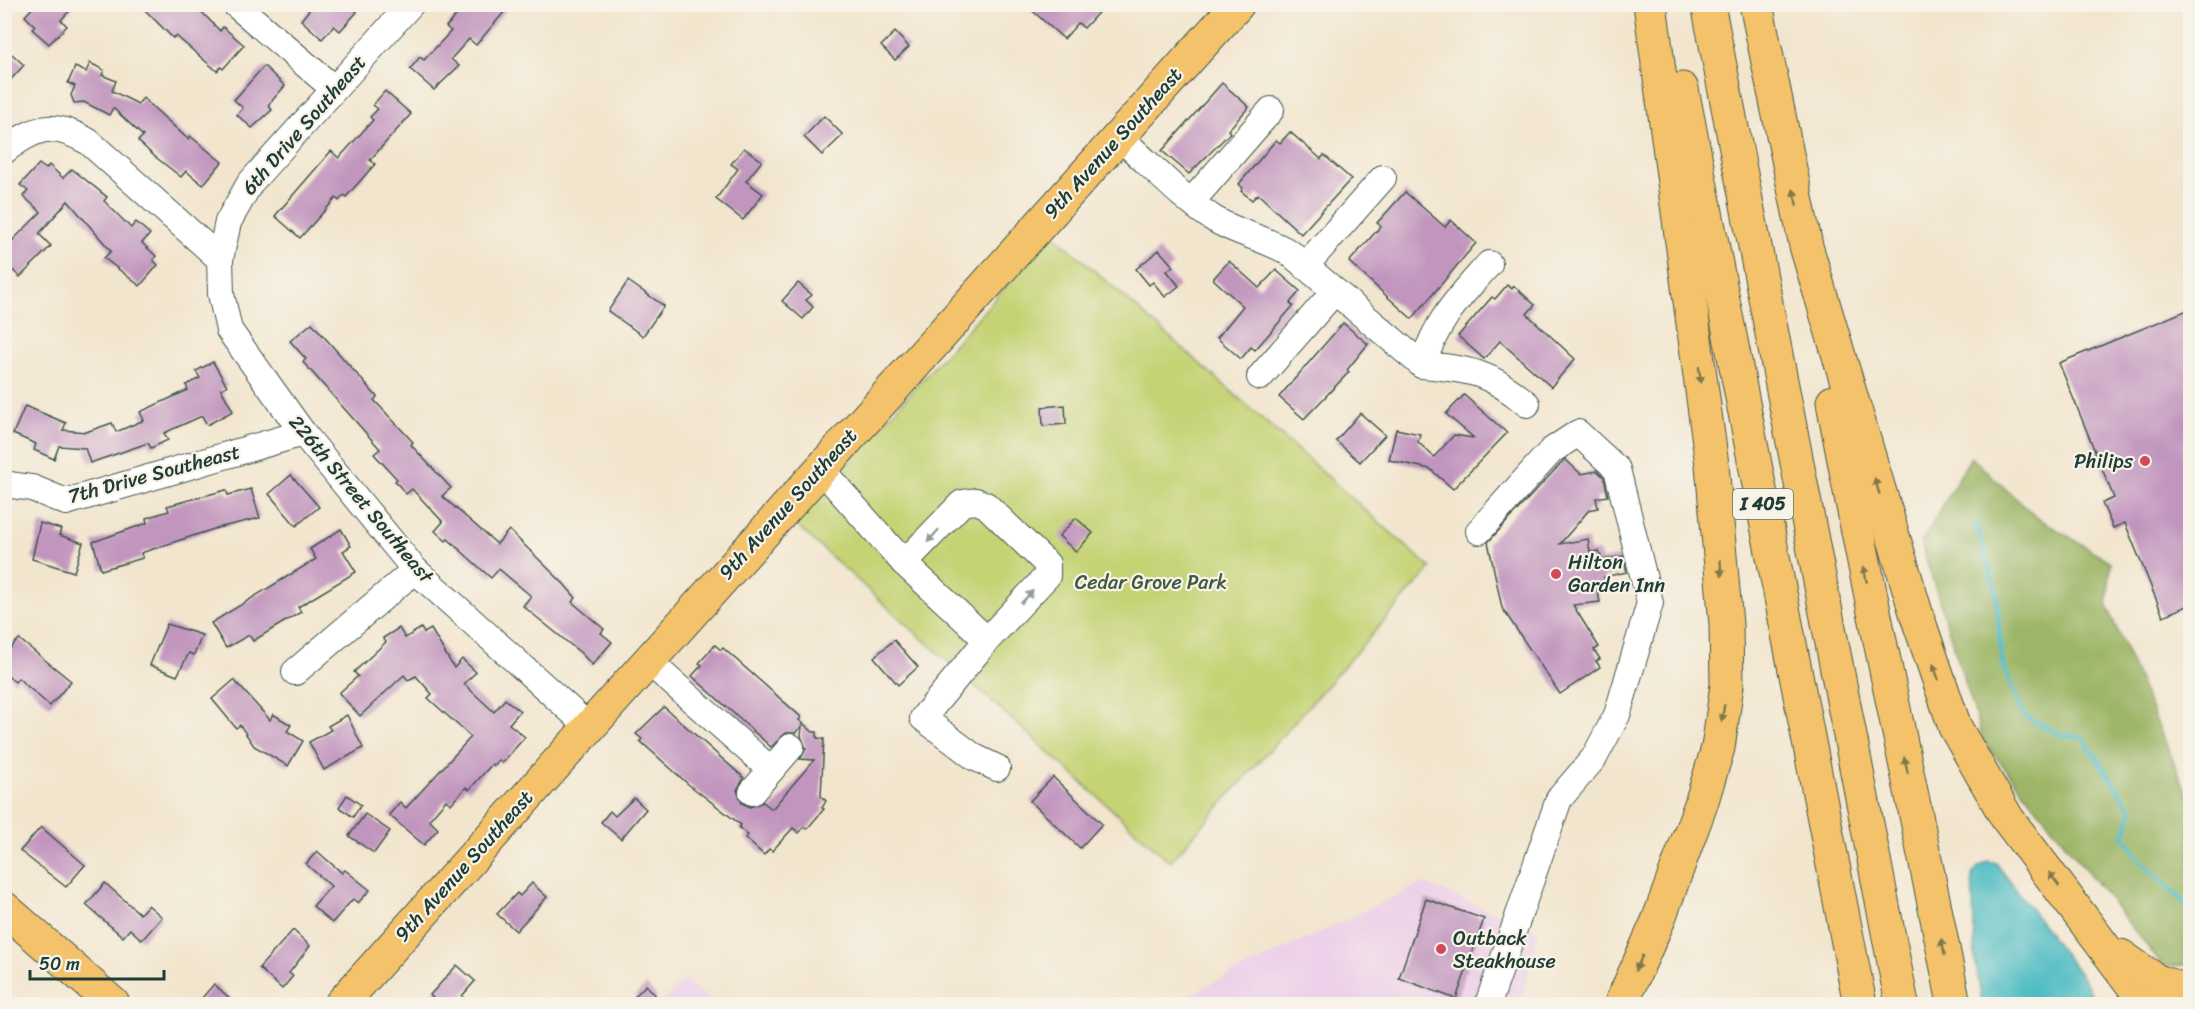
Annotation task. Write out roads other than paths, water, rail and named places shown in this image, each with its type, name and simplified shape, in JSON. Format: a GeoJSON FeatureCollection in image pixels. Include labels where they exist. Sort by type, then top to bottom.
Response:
{"type":"FeatureCollection","features":[{"type":"Feature","properties":{"kind":"main road","name":"9th Avenue Southeast"},"geometry":{"type":"LineString","coordinates":[[341,1005],[647,660],[1238,4]]}},
{"type":"Feature","properties":{"kind":"main road"},"geometry":{"type":"LineString","coordinates":[[1621,1005],[1658,921],[1701,804],[1718,748],[1727,685],[1726,624],[1712,465],[1651,4]]}},
{"type":"Feature","properties":{"kind":"main road","name":"I 405"},"geometry":{"type":"LineString","coordinates":[[1651,4],[1845,1005]]}},
{"type":"Feature","properties":{"kind":"main road","name":"I 405"},"geometry":{"type":"LineString","coordinates":[[1665,4],[1860,1005]]}},
{"type":"Feature","properties":{"kind":"main road","name":"I 405"},"geometry":{"type":"LineString","coordinates":[[1708,4],[1902,1005]]}},
{"type":"Feature","properties":{"kind":"main road","name":"I 405"},"geometry":{"type":"LineString","coordinates":[[1721,4],[1911,1005]]}},
{"type":"Feature","properties":{"kind":"main road"},"geometry":{"type":"LineString","coordinates":[[1756,4],[1806,246],[1861,553],[1916,811],[1954,1005]]}},
{"type":"Feature","properties":{"kind":"main road"},"geometry":{"type":"LineString","coordinates":[[1806,246],[1917,616],[1955,727],[2007,818],[2147,1005]]}},
{"type":"Feature","properties":{"kind":"main road"},"geometry":{"type":"LineString","coordinates":[[9,921],[113,1005]]}},
{"type":"Feature","properties":{"kind":"main road"},"geometry":{"type":"LineString","coordinates":[[2089,926],[2135,968],[2157,981],[2190,992]]}},
{"type":"Feature","properties":{"kind":"street"},"geometry":{"type":"LineString","coordinates":[[235,4],[333,88]]}},
{"type":"Feature","properties":{"kind":"street","name":"6th Drive Southeast"},"geometry":{"type":"LineString","coordinates":[[220,259],[228,222],[250,183],[333,88],[411,4]]}},
{"type":"Feature","properties":{"kind":"street"},"geometry":{"type":"LineString","coordinates":[[1192,201],[1271,110]]}},
{"type":"Feature","properties":{"kind":"street"},"geometry":{"type":"LineString","coordinates":[[4,151],[28,133],[45,129],[72,132],[89,142],[220,259]]}},
{"type":"Feature","properties":{"kind":"street"},"geometry":{"type":"LineString","coordinates":[[1119,137],[1212,218],[1237,231],[1276,244],[1422,365],[1480,372],[1508,388],[1527,405]]}},
{"type":"Feature","properties":{"kind":"street"},"geometry":{"type":"LineString","coordinates":[[1305,266],[1383,178]]}},
{"type":"Feature","properties":{"kind":"street","name":"226th Street Southeast"},"geometry":{"type":"LineString","coordinates":[[220,259],[221,294],[229,330],[303,433],[415,570],[588,726]]}},
{"type":"Feature","properties":{"kind":"street"},"geometry":{"type":"LineString","coordinates":[[1422,365],[1432,336],[1446,313],[1489,264]]}},
{"type":"Feature","properties":{"kind":"street"},"geometry":{"type":"LineString","coordinates":[[1260,377],[1334,292]]}},
{"type":"Feature","properties":{"kind":"street","name":"7th Drive Southeast"},"geometry":{"type":"LineString","coordinates":[[4,484],[32,488],[66,502],[303,433]]}},
{"type":"Feature","properties":{"kind":"street"},"geometry":{"type":"LineString","coordinates":[[1479,531],[1551,451],[1578,433],[1617,469],[1650,603],[1617,715],[1594,758],[1559,799],[1488,1005]]}},
{"type":"Feature","properties":{"kind":"street"},"geometry":{"type":"LineString","coordinates":[[820,468],[904,563],[987,640]]}},
{"type":"Feature","properties":{"kind":"street"},"geometry":{"type":"LineString","coordinates":[[904,563],[962,503],[976,501],[986,505],[1038,552],[1047,564],[1047,576],[987,640],[922,718],[964,750],[997,768]]}},
{"type":"Feature","properties":{"kind":"street"},"geometry":{"type":"LineString","coordinates":[[295,672],[415,570]]}},
{"type":"Feature","properties":{"kind":"street"},"geometry":{"type":"LineString","coordinates":[[647,660],[771,770]]}},
{"type":"Feature","properties":{"kind":"street"},"geometry":{"type":"LineString","coordinates":[[752,792],[791,747]]}},
{"type":"Feature","properties":{"kind":"water"},"geometry":{"type":"Polygon","coordinates":[[[1988,861],[1996,863],[2085,981],[2092,995],[2087,1004],[1982,1004],[1975,959],[1972,875],[1978,867],[1988,861]]]}},
{"type":"Feature","properties":{"kind":"waterway"},"geometry":{"type":"LineString","coordinates":[[1976,523],[1996,592],[2002,663],[2024,716],[2061,735],[2083,738],[2132,810],[2124,836],[2139,859],[2190,908]]}},
{"type":"Feature","properties":{"kind":"place","name":"Philips"},"geometry":{"type":"Point","coordinates":[2145,461]}},
{"type":"Feature","properties":{"kind":"place","name":"Hilton Garden Inn"},"geometry":{"type":"Point","coordinates":[1556,574]}},
{"type":"Feature","properties":{"kind":"place","name":"Outback Steakhouse"},"geometry":{"type":"Point","coordinates":[1441,949]}},
{"type":"Feature","properties":{"kind":"park label","name":"Cedar Grove Park"},"geometry":{"type":"Point","coordinates":[1151,582]}}]}
